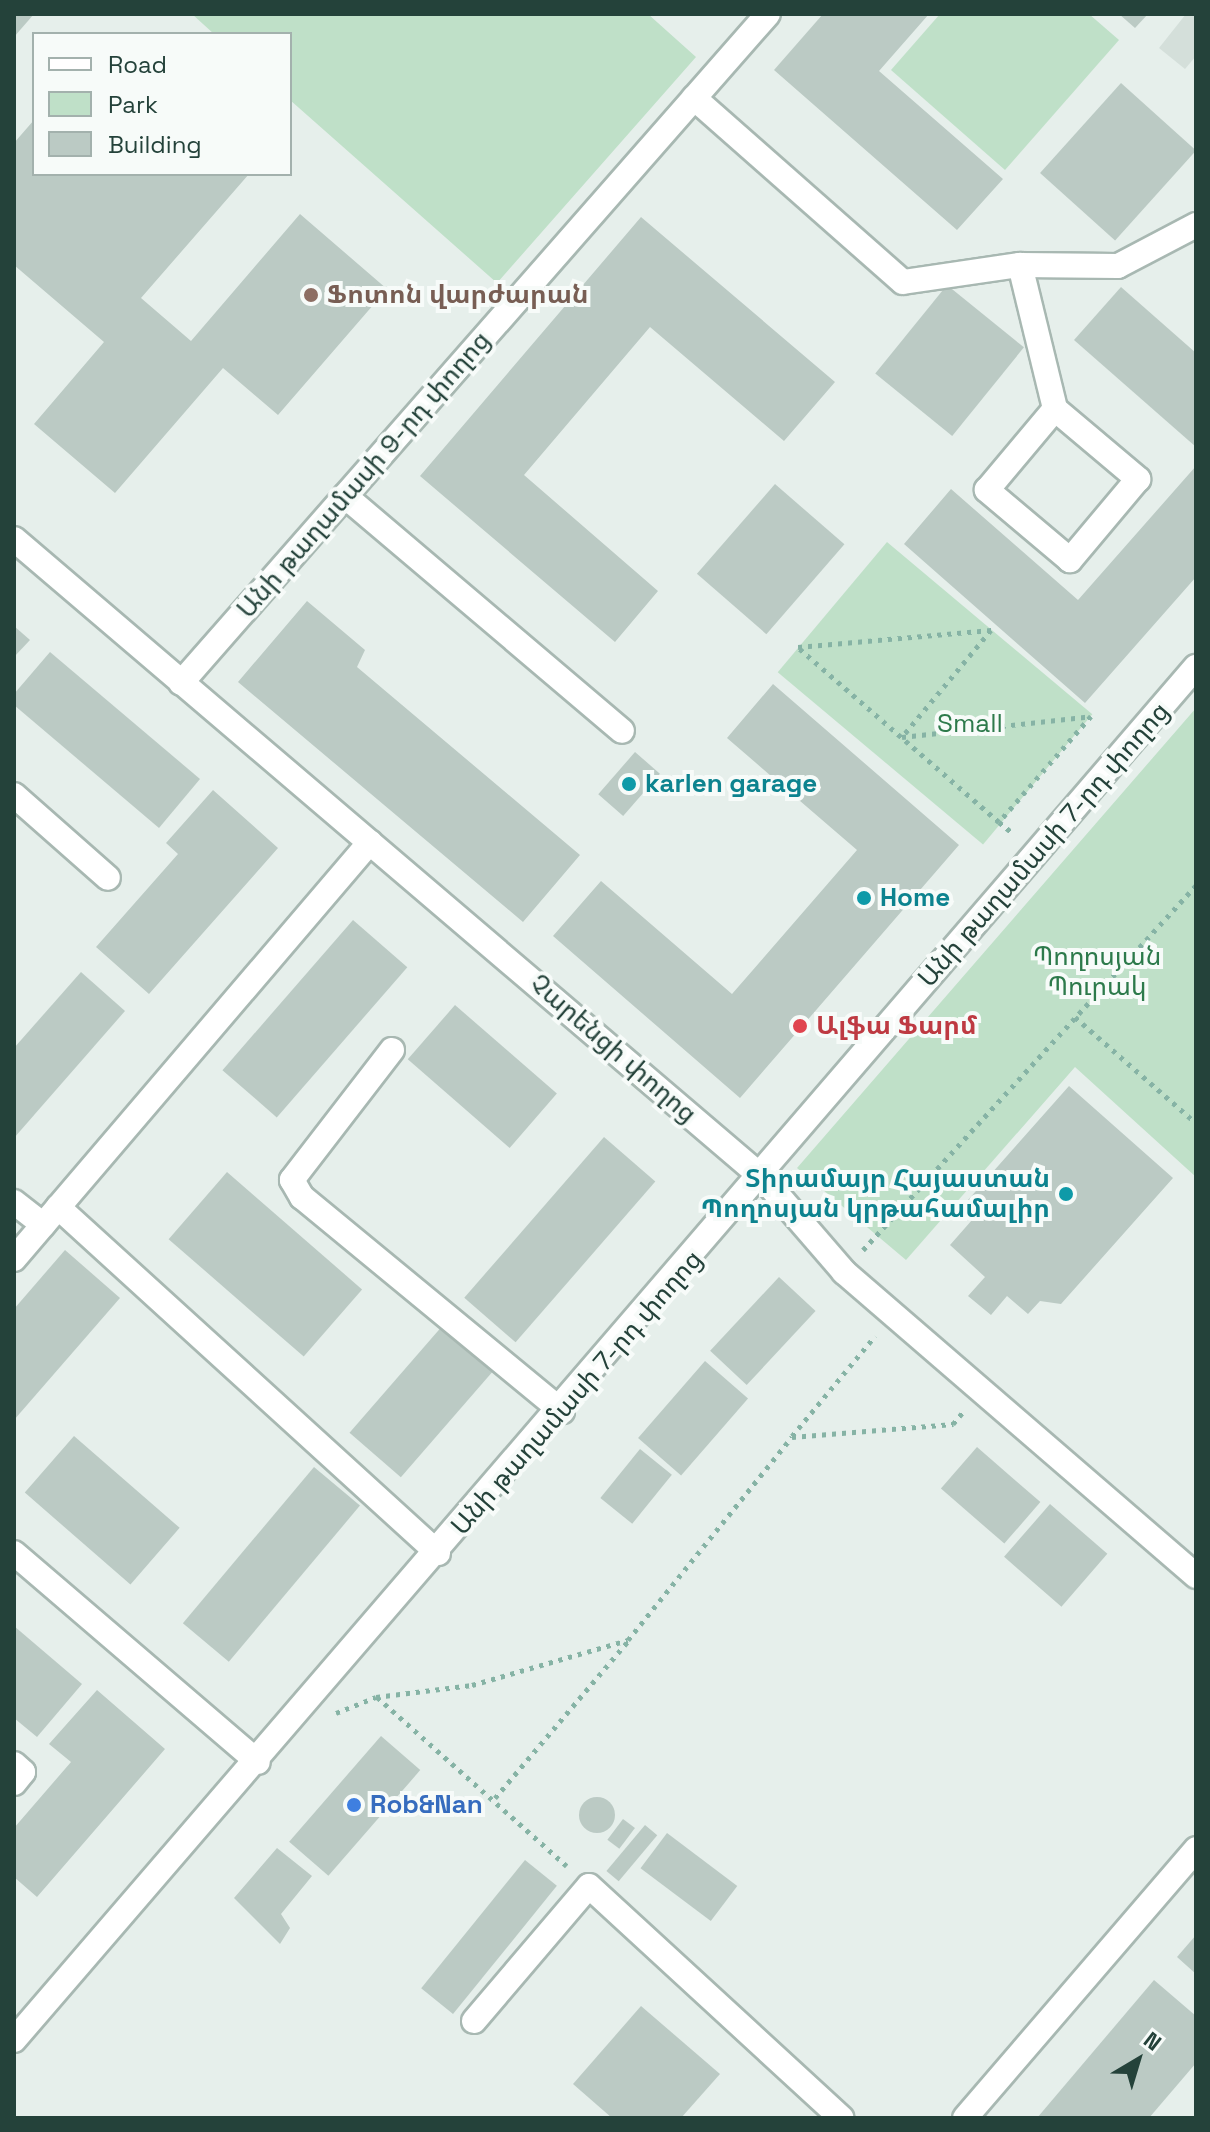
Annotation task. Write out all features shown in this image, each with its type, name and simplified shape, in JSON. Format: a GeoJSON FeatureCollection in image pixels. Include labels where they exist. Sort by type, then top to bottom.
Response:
{"type":"FeatureCollection","features":[{"type":"Feature","properties":{"kind":"street","name":"Անի թաղամասի 9-րդ փողոց"},"geometry":{"type":"LineString","coordinates":[[181,683],[768,14]]}},
{"type":"Feature","properties":{"kind":"street"},"geometry":{"type":"LineString","coordinates":[[694,98],[903,282],[1020,265],[1118,266],[1196,225]]}},
{"type":"Feature","properties":{"kind":"street"},"geometry":{"type":"LineString","coordinates":[[1020,265],[1055,409],[1138,479],[1070,560],[987,490],[1055,409]]}},
{"type":"Feature","properties":{"kind":"street"},"geometry":{"type":"LineString","coordinates":[[345,496],[622,731]]}},
{"type":"Feature","properties":{"kind":"street","name":"Չարենցի փողոց"},"geometry":{"type":"LineString","coordinates":[[14,539],[763,1178],[844,1272],[1196,1576]]}},
{"type":"Feature","properties":{"kind":"street","name":"Անի թաղամասի 7-րդ փողոց"},"geometry":{"type":"LineString","coordinates":[[14,2040],[763,1178],[1196,667]]}},
{"type":"Feature","properties":{"kind":"street"},"geometry":{"type":"LineString","coordinates":[[14,795],[108,878]]}},
{"type":"Feature","properties":{"kind":"street"},"geometry":{"type":"LineString","coordinates":[[14,1259],[370,842]]}},
{"type":"Feature","properties":{"kind":"street"},"geometry":{"type":"LineString","coordinates":[[392,1050],[292,1180],[302,1197],[562,1411]]}},
{"type":"Feature","properties":{"kind":"street"},"geometry":{"type":"LineString","coordinates":[[14,1202],[51,1216],[438,1553]]}},
{"type":"Feature","properties":{"kind":"street"},"geometry":{"type":"LineString","coordinates":[[14,1553],[258,1762]]}},
{"type":"Feature","properties":{"kind":"street"},"geometry":{"type":"LineString","coordinates":[[14,1764],[23,1772],[14,1783]]}},
{"type":"Feature","properties":{"kind":"street"},"geometry":{"type":"LineString","coordinates":[[965,2118],[1196,1849]]}},
{"type":"Feature","properties":{"kind":"street"},"geometry":{"type":"LineString","coordinates":[[474,2021],[589,1886],[841,2118]]}},
{"type":"Feature","properties":{"kind":"path"},"geometry":{"type":"LineString","coordinates":[[991,630],[902,737],[996,726],[1091,716],[999,822],[798,647],[991,630]]}},
{"type":"Feature","properties":{"kind":"path"},"geometry":{"type":"LineString","coordinates":[[844,1272],[1196,885]]}},
{"type":"Feature","properties":{"kind":"path"},"geometry":{"type":"LineString","coordinates":[[1075,1017],[1196,1123]]}},
{"type":"Feature","properties":{"kind":"path"},"geometry":{"type":"LineString","coordinates":[[495,1798],[628,1640],[893,1313]]}},
{"type":"Feature","properties":{"kind":"path"},"geometry":{"type":"LineString","coordinates":[[792,1437],[953,1424],[981,1390]]}},
{"type":"Feature","properties":{"kind":"path"},"geometry":{"type":"LineString","coordinates":[[319,1719],[376,1697],[472,1685],[628,1640]]}},
{"type":"Feature","properties":{"kind":"path"},"geometry":{"type":"LineString","coordinates":[[376,1697],[495,1798],[589,1886]]}},
{"type":"Feature","properties":{"kind":"shaded area"},"geometry":{"type":"Polygon","coordinates":[[[1186,14],[1196,14],[1196,56],[1185,69],[1159,48],[1186,14]]]}},
{"type":"Feature","properties":{"kind":"green space"},"geometry":{"type":"Polygon","coordinates":[[[192,14],[648,14],[696,57],[497,283],[292,102],[292,32],[212,32],[192,14]]]}},
{"type":"Feature","properties":{"kind":"green space"},"geometry":{"type":"Polygon","coordinates":[[[940,14],[1089,14],[1119,40],[1005,170],[891,70],[940,14]]]}},
{"type":"Feature","properties":{"kind":"green space","name":"Small"},"geometry":{"type":"Polygon","coordinates":[[[887,542],[1092,714],[983,844],[778,672],[887,542]]]}},
{"type":"Feature","properties":{"kind":"green space","name":"Պողոսյան Պուրակ"},"geometry":{"type":"Polygon","coordinates":[[[1196,708],[1196,1177],[1075,1067],[906,1260],[797,1168],[1196,708]]]}},
{"type":"Feature","properties":{"kind":"building"},"geometry":{"type":"Polygon","coordinates":[[[14,14],[34,14],[14,37],[14,14]]]}},
{"type":"Feature","properties":{"kind":"building"},"geometry":{"type":"Polygon","coordinates":[[[823,14],[929,14],[879,71],[1003,179],[957,230],[774,70],[823,14]]]}},
{"type":"Feature","properties":{"kind":"building"},"geometry":{"type":"Polygon","coordinates":[[[1119,14],[1148,14],[1135,28],[1119,14]]]}},
{"type":"Feature","properties":{"kind":"building"},"geometry":{"type":"Polygon","coordinates":[[[1121,83],[1196,151],[1115,241],[1040,173],[1121,83]]]}},
{"type":"Feature","properties":{"kind":"building"},"geometry":{"type":"Polygon","coordinates":[[[32,122],[32,176],[247,176],[141,298],[191,341],[300,214],[387,289],[278,415],[223,368],[115,493],[34,424],[104,342],[14,265],[14,143],[32,122]]]}},
{"type":"Feature","properties":{"kind":"building"},"geometry":{"type":"Polygon","coordinates":[[[641,217],[835,382],[784,441],[650,327],[524,475],[658,591],[615,642],[420,476],[641,217]]]}},
{"type":"Feature","properties":{"kind":"building"},"geometry":{"type":"Polygon","coordinates":[[[947,285],[1024,347],[952,436],[875,374],[947,285]]]}},
{"type":"Feature","properties":{"kind":"building"},"geometry":{"type":"Polygon","coordinates":[[[1121,287],[1196,353],[1196,447],[1074,340],[1121,287]]]}},
{"type":"Feature","properties":{"kind":"building"},"geometry":{"type":"Polygon","coordinates":[[[1196,466],[1196,577],[1085,703],[904,544],[951,489],[1078,600],[1196,466]]]}},
{"type":"Feature","properties":{"kind":"building"},"geometry":{"type":"Polygon","coordinates":[[[775,484],[844,544],[766,634],[697,574],[775,484]]]}},
{"type":"Feature","properties":{"kind":"building"},"geometry":{"type":"Polygon","coordinates":[[[307,601],[365,650],[357,667],[580,855],[523,922],[238,682],[307,601]]]}},
{"type":"Feature","properties":{"kind":"building"},"geometry":{"type":"Polygon","coordinates":[[[14,626],[30,640],[14,657],[14,626]]]}},
{"type":"Feature","properties":{"kind":"building"},"geometry":{"type":"Polygon","coordinates":[[[50,652],[200,779],[159,828],[14,705],[14,694],[50,652]]]}},
{"type":"Feature","properties":{"kind":"building","name":"Home"},"geometry":{"type":"Polygon","coordinates":[[[773,684],[959,845],[740,1098],[553,936],[601,881],[732,994],[857,850],[727,738],[773,684]]]}},
{"type":"Feature","properties":{"kind":"building","name":"karlen garage"},"geometry":{"type":"Polygon","coordinates":[[[635,752],[660,774],[623,816],[598,794],[635,752]]]}},
{"type":"Feature","properties":{"kind":"building"},"geometry":{"type":"Polygon","coordinates":[[[213,790],[278,848],[149,994],[96,947],[178,854],[166,843],[213,790]]]}},
{"type":"Feature","properties":{"kind":"building"},"geometry":{"type":"Polygon","coordinates":[[[353,920],[407,967],[277,1117],[222,1070],[353,920]]]}},
{"type":"Feature","properties":{"kind":"building"},"geometry":{"type":"Polygon","coordinates":[[[81,972],[125,1011],[14,1138],[14,1048],[81,972]]]}},
{"type":"Feature","properties":{"kind":"building"},"geometry":{"type":"Polygon","coordinates":[[[455,1005],[557,1094],[510,1148],[408,1059],[455,1005]]]}},
{"type":"Feature","properties":{"kind":"building","name":"Տիրամայր Հայաստան Պողոսյան կրթահամալիր"},"geometry":{"type":"Polygon","coordinates":[[[1069,1086],[1173,1178],[1061,1304],[1040,1301],[1028,1314],[1007,1296],[991,1315],[968,1296],[985,1277],[950,1245],[972,1220],[960,1209],[1069,1086]]]}},
{"type":"Feature","properties":{"kind":"building"},"geometry":{"type":"Polygon","coordinates":[[[604,1137],[655,1182],[516,1342],[464,1298],[604,1137]]]}},
{"type":"Feature","properties":{"kind":"building"},"geometry":{"type":"Polygon","coordinates":[[[227,1172],[362,1289],[304,1357],[169,1239],[227,1172]]]}},
{"type":"Feature","properties":{"kind":"building"},"geometry":{"type":"Polygon","coordinates":[[[65,1250],[120,1298],[14,1420],[14,1309],[65,1250]]]}},
{"type":"Feature","properties":{"kind":"building"},"geometry":{"type":"Polygon","coordinates":[[[779,1277],[816,1311],[747,1385],[710,1351],[779,1277]]]}},
{"type":"Feature","properties":{"kind":"building"},"geometry":{"type":"Polygon","coordinates":[[[444,1324],[495,1369],[401,1477],[350,1433],[444,1324]]]}},
{"type":"Feature","properties":{"kind":"building"},"geometry":{"type":"Polygon","coordinates":[[[705,1361],[748,1398],[681,1475],[638,1438],[705,1361]]]}},
{"type":"Feature","properties":{"kind":"building"},"geometry":{"type":"Polygon","coordinates":[[[74,1436],[180,1528],[130,1584],[25,1493],[74,1436]]]}},
{"type":"Feature","properties":{"kind":"building"},"geometry":{"type":"Polygon","coordinates":[[[977,1447],[1040,1502],[1004,1544],[941,1489],[977,1447]]]}},
{"type":"Feature","properties":{"kind":"building"},"geometry":{"type":"Polygon","coordinates":[[[640,1449],[672,1475],[632,1524],[600,1498],[640,1449]]]}},
{"type":"Feature","properties":{"kind":"building"},"geometry":{"type":"Polygon","coordinates":[[[314,1467],[360,1506],[229,1662],[183,1623],[314,1467]]]}},
{"type":"Feature","properties":{"kind":"building"},"geometry":{"type":"Polygon","coordinates":[[[1050,1504],[1107,1554],[1061,1607],[1004,1557],[1050,1504]]]}},
{"type":"Feature","properties":{"kind":"building"},"geometry":{"type":"Polygon","coordinates":[[[14,1626],[82,1684],[37,1737],[14,1718],[14,1626]]]}},
{"type":"Feature","properties":{"kind":"building"},"geometry":{"type":"Polygon","coordinates":[[[97,1690],[165,1749],[37,1897],[14,1877],[14,1828],[71,1762],[49,1744],[97,1690]]]}},
{"type":"Feature","properties":{"kind":"building","name":"Rob&Nan"},"geometry":{"type":"Polygon","coordinates":[[[381,1736],[420,1770],[328,1876],[289,1842],[381,1736]]]}},
{"type":"Feature","properties":{"kind":"building"},"geometry":{"type":"Polygon","coordinates":[[[597,1797],[610,1802],[615,1815],[610,1828],[597,1833],[584,1828],[579,1815],[584,1802],[597,1797]]]}},
{"type":"Feature","properties":{"kind":"building"},"geometry":{"type":"Polygon","coordinates":[[[623,1819],[635,1828],[619,1849],[607,1840],[623,1819]]]}},
{"type":"Feature","properties":{"kind":"building"},"geometry":{"type":"Polygon","coordinates":[[[645,1825],[657,1835],[619,1881],[606,1871],[645,1825]]]}},
{"type":"Feature","properties":{"kind":"building"},"geometry":{"type":"Polygon","coordinates":[[[667,1833],[737,1886],[711,1921],[641,1868],[667,1833]]]}},
{"type":"Feature","properties":{"kind":"building"},"geometry":{"type":"Polygon","coordinates":[[[277,1848],[312,1876],[281,1914],[290,1928],[280,1944],[234,1898],[277,1848]]]}},
{"type":"Feature","properties":{"kind":"building"},"geometry":{"type":"Polygon","coordinates":[[[525,1860],[557,1886],[453,2014],[421,1988],[525,1860]]]}},
{"type":"Feature","properties":{"kind":"building"},"geometry":{"type":"Polygon","coordinates":[[[1196,1935],[1196,1974],[1177,1957],[1196,1935]]]}},
{"type":"Feature","properties":{"kind":"building"},"geometry":{"type":"Polygon","coordinates":[[[1154,1980],[1196,2016],[1196,2063],[1149,2118],[1037,2118],[1154,1980]]]}},
{"type":"Feature","properties":{"kind":"building"},"geometry":{"type":"Polygon","coordinates":[[[641,2006],[720,2074],[681,2118],[612,2118],[573,2084],[641,2006]]]}},
{"type":"Feature","properties":{"kind":"place","name":"Ֆոտոն վարժարան"},"geometry":{"type":"Point","coordinates":[311,295]}},
{"type":"Feature","properties":{"kind":"place","name":"karlen garage"},"geometry":{"type":"Point","coordinates":[629,784]}},
{"type":"Feature","properties":{"kind":"place","name":"Home"},"geometry":{"type":"Point","coordinates":[864,898]}},
{"type":"Feature","properties":{"kind":"place","name":"Ալֆա Ֆարմ"},"geometry":{"type":"Point","coordinates":[800,1026]}},
{"type":"Feature","properties":{"kind":"place","name":"Տիրամայր Հայաստան Պողոսյան կրթահամալիր"},"geometry":{"type":"Point","coordinates":[1066,1194]}},
{"type":"Feature","properties":{"kind":"place","name":"Rob&Nan"},"geometry":{"type":"Point","coordinates":[354,1805]}}]}
